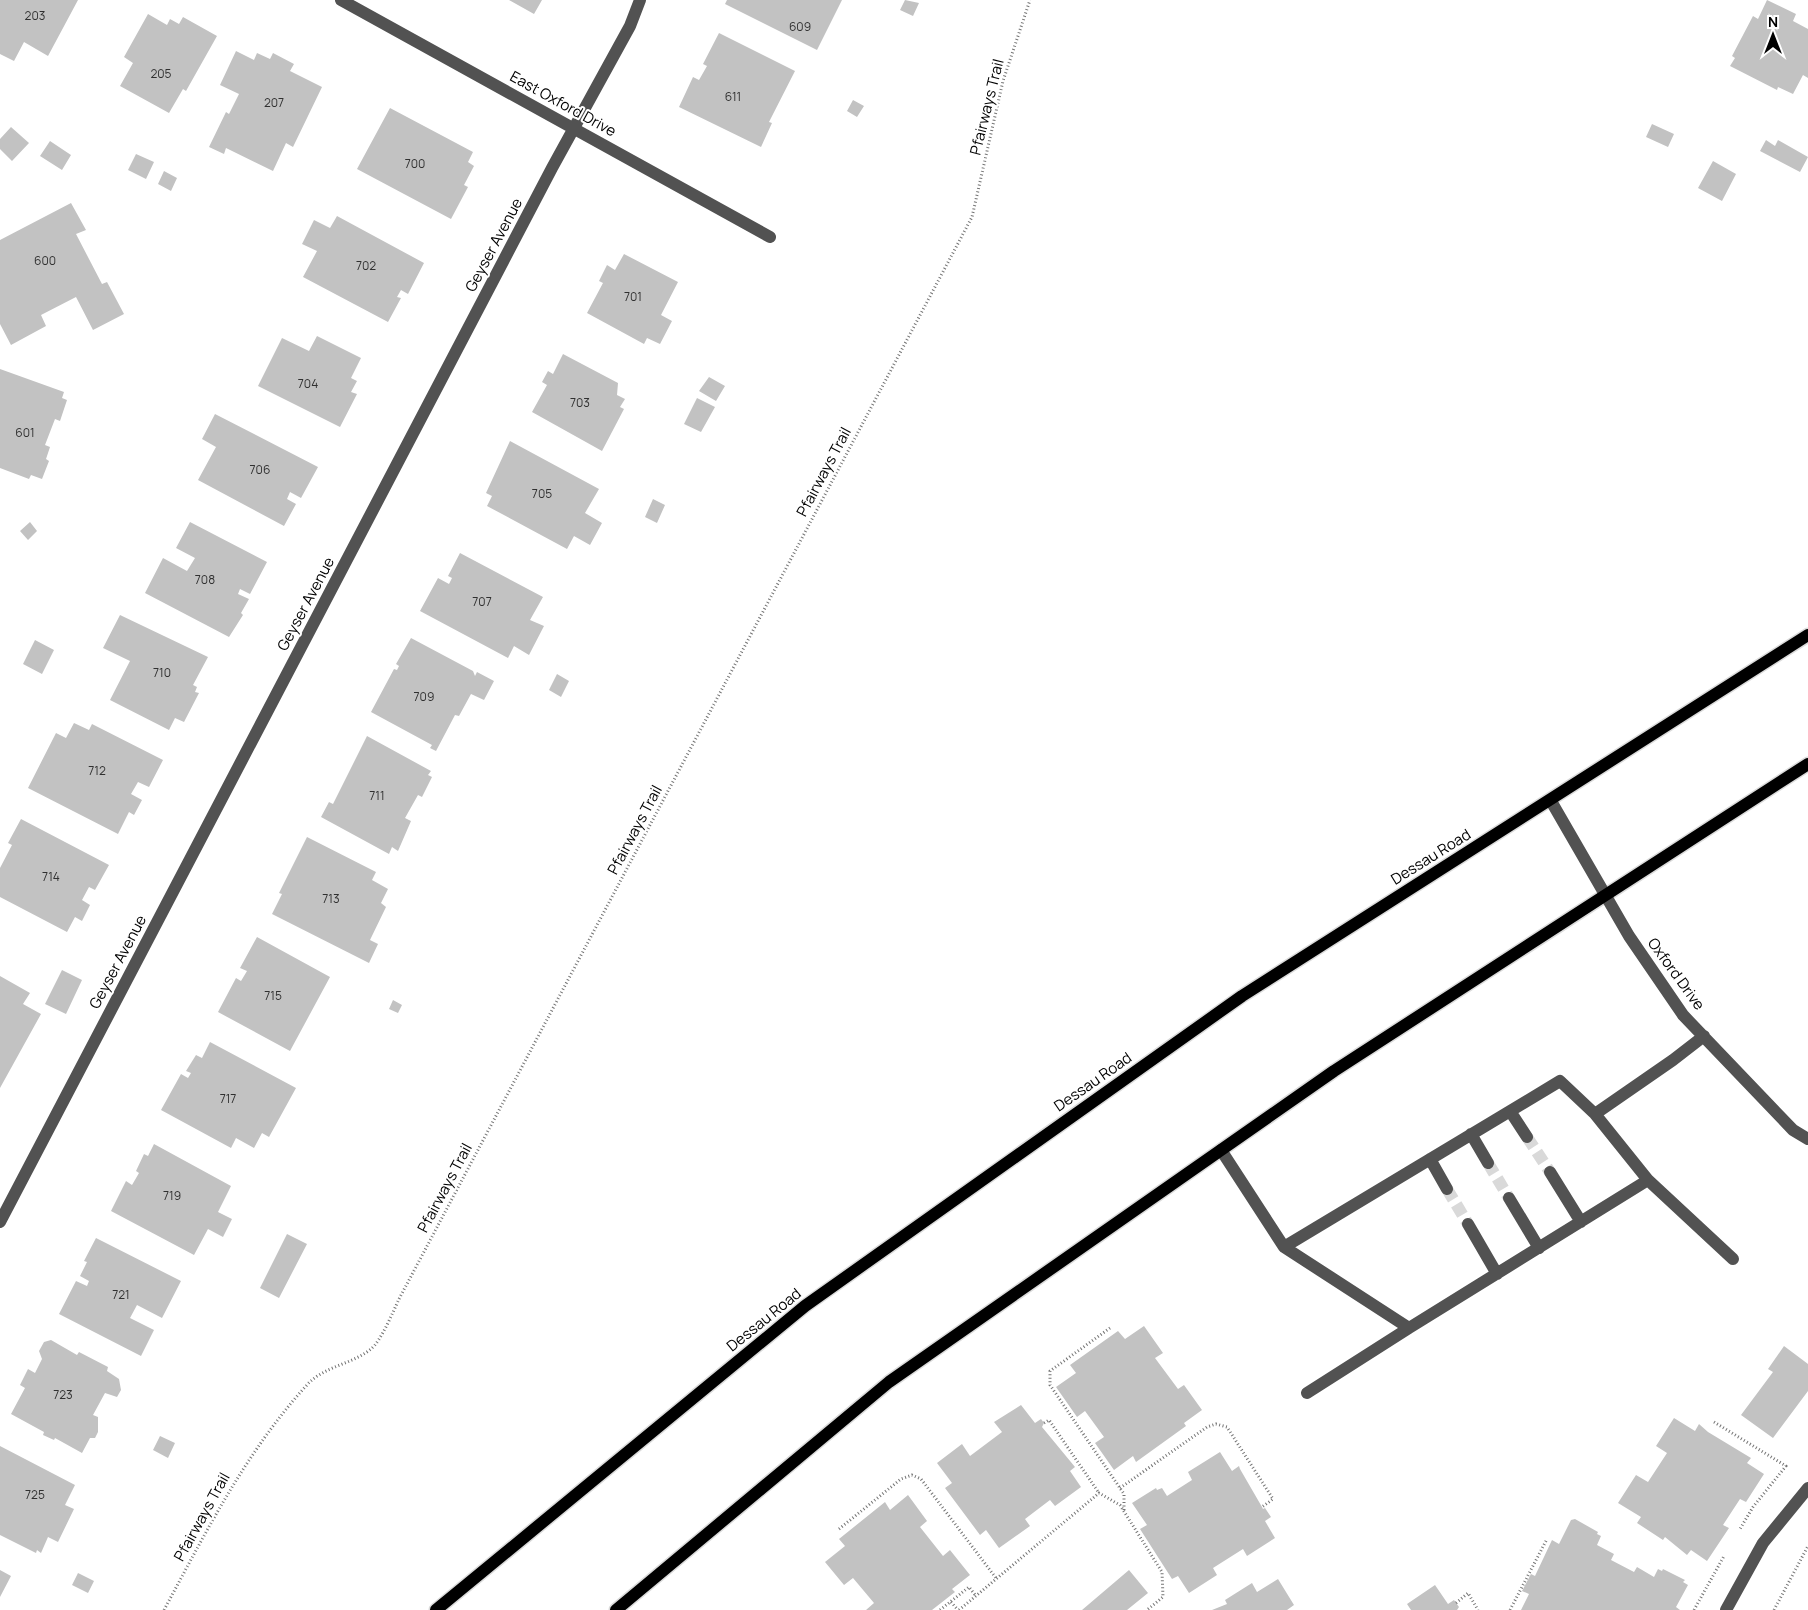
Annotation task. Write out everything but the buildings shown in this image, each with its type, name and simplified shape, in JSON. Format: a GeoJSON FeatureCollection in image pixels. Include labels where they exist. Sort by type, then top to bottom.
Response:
{"type":"FeatureCollection","features":[{"type":"Feature","properties":{"kind":"main road","name":"Dessau Road"},"geometry":{"type":"LineString","coordinates":[[436,1610],[805,1306],[1242,996],[1808,635]]}},
{"type":"Feature","properties":{"kind":"main road"},"geometry":{"type":"LineString","coordinates":[[616,1610],[889,1382],[1334,1071],[1808,764]]}},
{"type":"Feature","properties":{"kind":"street","name":"East Oxford Drive"},"geometry":{"type":"LineString","coordinates":[[341,0],[770,237]]}},
{"type":"Feature","properties":{"kind":"street","name":"Geyser Avenue"},"geometry":{"type":"LineString","coordinates":[[0,1222],[573,128],[630,26],[640,0]]}},
{"type":"Feature","properties":{"kind":"street","name":"Oxford Drive"},"geometry":{"type":"LineString","coordinates":[[1550,801],[1629,936],[1684,1015],[1793,1130],[1808,1139]]}},
{"type":"Feature","properties":{"kind":"street"},"geometry":{"type":"LineString","coordinates":[[1595,1114],[1704,1036]]}},
{"type":"Feature","properties":{"kind":"street"},"geometry":{"type":"LineString","coordinates":[[1284,1246],[1560,1081],[1595,1114],[1648,1180],[1733,1260]]}},
{"type":"Feature","properties":{"kind":"street"},"geometry":{"type":"LineString","coordinates":[[1510,1111],[1527,1137]]}},
{"type":"Feature","properties":{"kind":"street"},"geometry":{"type":"LineString","coordinates":[[1471,1134],[1488,1163]]}},
{"type":"Feature","properties":{"kind":"street"},"geometry":{"type":"LineString","coordinates":[[1221,1150],[1284,1246],[1409,1328]]}},
{"type":"Feature","properties":{"kind":"street"},"geometry":{"type":"LineString","coordinates":[[1430,1159],[1447,1190]]}},
{"type":"Feature","properties":{"kind":"street"},"geometry":{"type":"LineString","coordinates":[[1550,1172],[1581,1222]]}},
{"type":"Feature","properties":{"kind":"street"},"geometry":{"type":"LineString","coordinates":[[1307,1393],[1648,1180]]}},
{"type":"Feature","properties":{"kind":"street"},"geometry":{"type":"LineString","coordinates":[[1509,1198],[1539,1248]]}},
{"type":"Feature","properties":{"kind":"street"},"geometry":{"type":"LineString","coordinates":[[1468,1224],[1496,1274]]}},
{"type":"Feature","properties":{"kind":"street"},"geometry":{"type":"LineString","coordinates":[[1726,1610],[1763,1543],[1808,1488]]}},
{"type":"Feature","properties":{"kind":"path","name":"Pfairways Trail"},"geometry":{"type":"LineString","coordinates":[[164,1610],[240,1471],[307,1385],[324,1371],[352,1362],[373,1348],[391,1316],[972,217],[1003,82],[1030,0]]}},
{"type":"Feature","properties":{"kind":"path"},"geometry":{"type":"LineString","coordinates":[[1110,1328],[1050,1371],[1050,1385],[1124,1494],[1124,1512]]}},
{"type":"Feature","properties":{"kind":"path"},"geometry":{"type":"LineString","coordinates":[[1044,1424],[1049,1420],[1099,1493],[1120,1505],[1162,1572],[1163,1597],[1148,1610]]}},
{"type":"Feature","properties":{"kind":"path"},"geometry":{"type":"LineString","coordinates":[[1714,1422],[1786,1466],[1753,1508],[1736,1534]]}},
{"type":"Feature","properties":{"kind":"path"},"geometry":{"type":"LineString","coordinates":[[1120,1488],[1207,1427],[1216,1424],[1227,1427],[1273,1499],[1262,1507]]}},
{"type":"Feature","properties":{"kind":"path"},"geometry":{"type":"LineString","coordinates":[[840,1529],[901,1479],[912,1475],[921,1479],[996,1578]]}},
{"type":"Feature","properties":{"kind":"path"},"geometry":{"type":"LineString","coordinates":[[950,1602],[958,1610],[1099,1493]]}},
{"type":"Feature","properties":{"kind":"path"},"geometry":{"type":"LineString","coordinates":[[1510,1610],[1548,1539]]}},
{"type":"Feature","properties":{"kind":"path"},"geometry":{"type":"LineString","coordinates":[[1774,1610],[1808,1546]]}},
{"type":"Feature","properties":{"kind":"path"},"geometry":{"type":"LineString","coordinates":[[1694,1610],[1727,1551]]}},
{"type":"Feature","properties":{"kind":"path"},"geometry":{"type":"LineString","coordinates":[[940,1610],[969,1588],[976,1596]]}},
{"type":"Feature","properties":{"kind":"path"},"geometry":{"type":"LineString","coordinates":[[1456,1603],[1468,1593],[1478,1610]]}},
{"type":"Feature","properties":{"kind":"tunnel"},"geometry":{"type":"LineString","coordinates":[[1527,1137],[1550,1172]]}},
{"type":"Feature","properties":{"kind":"tunnel"},"geometry":{"type":"LineString","coordinates":[[1488,1163],[1509,1198]]}},
{"type":"Feature","properties":{"kind":"tunnel"},"geometry":{"type":"LineString","coordinates":[[1447,1189],[1468,1224]]}}]}
